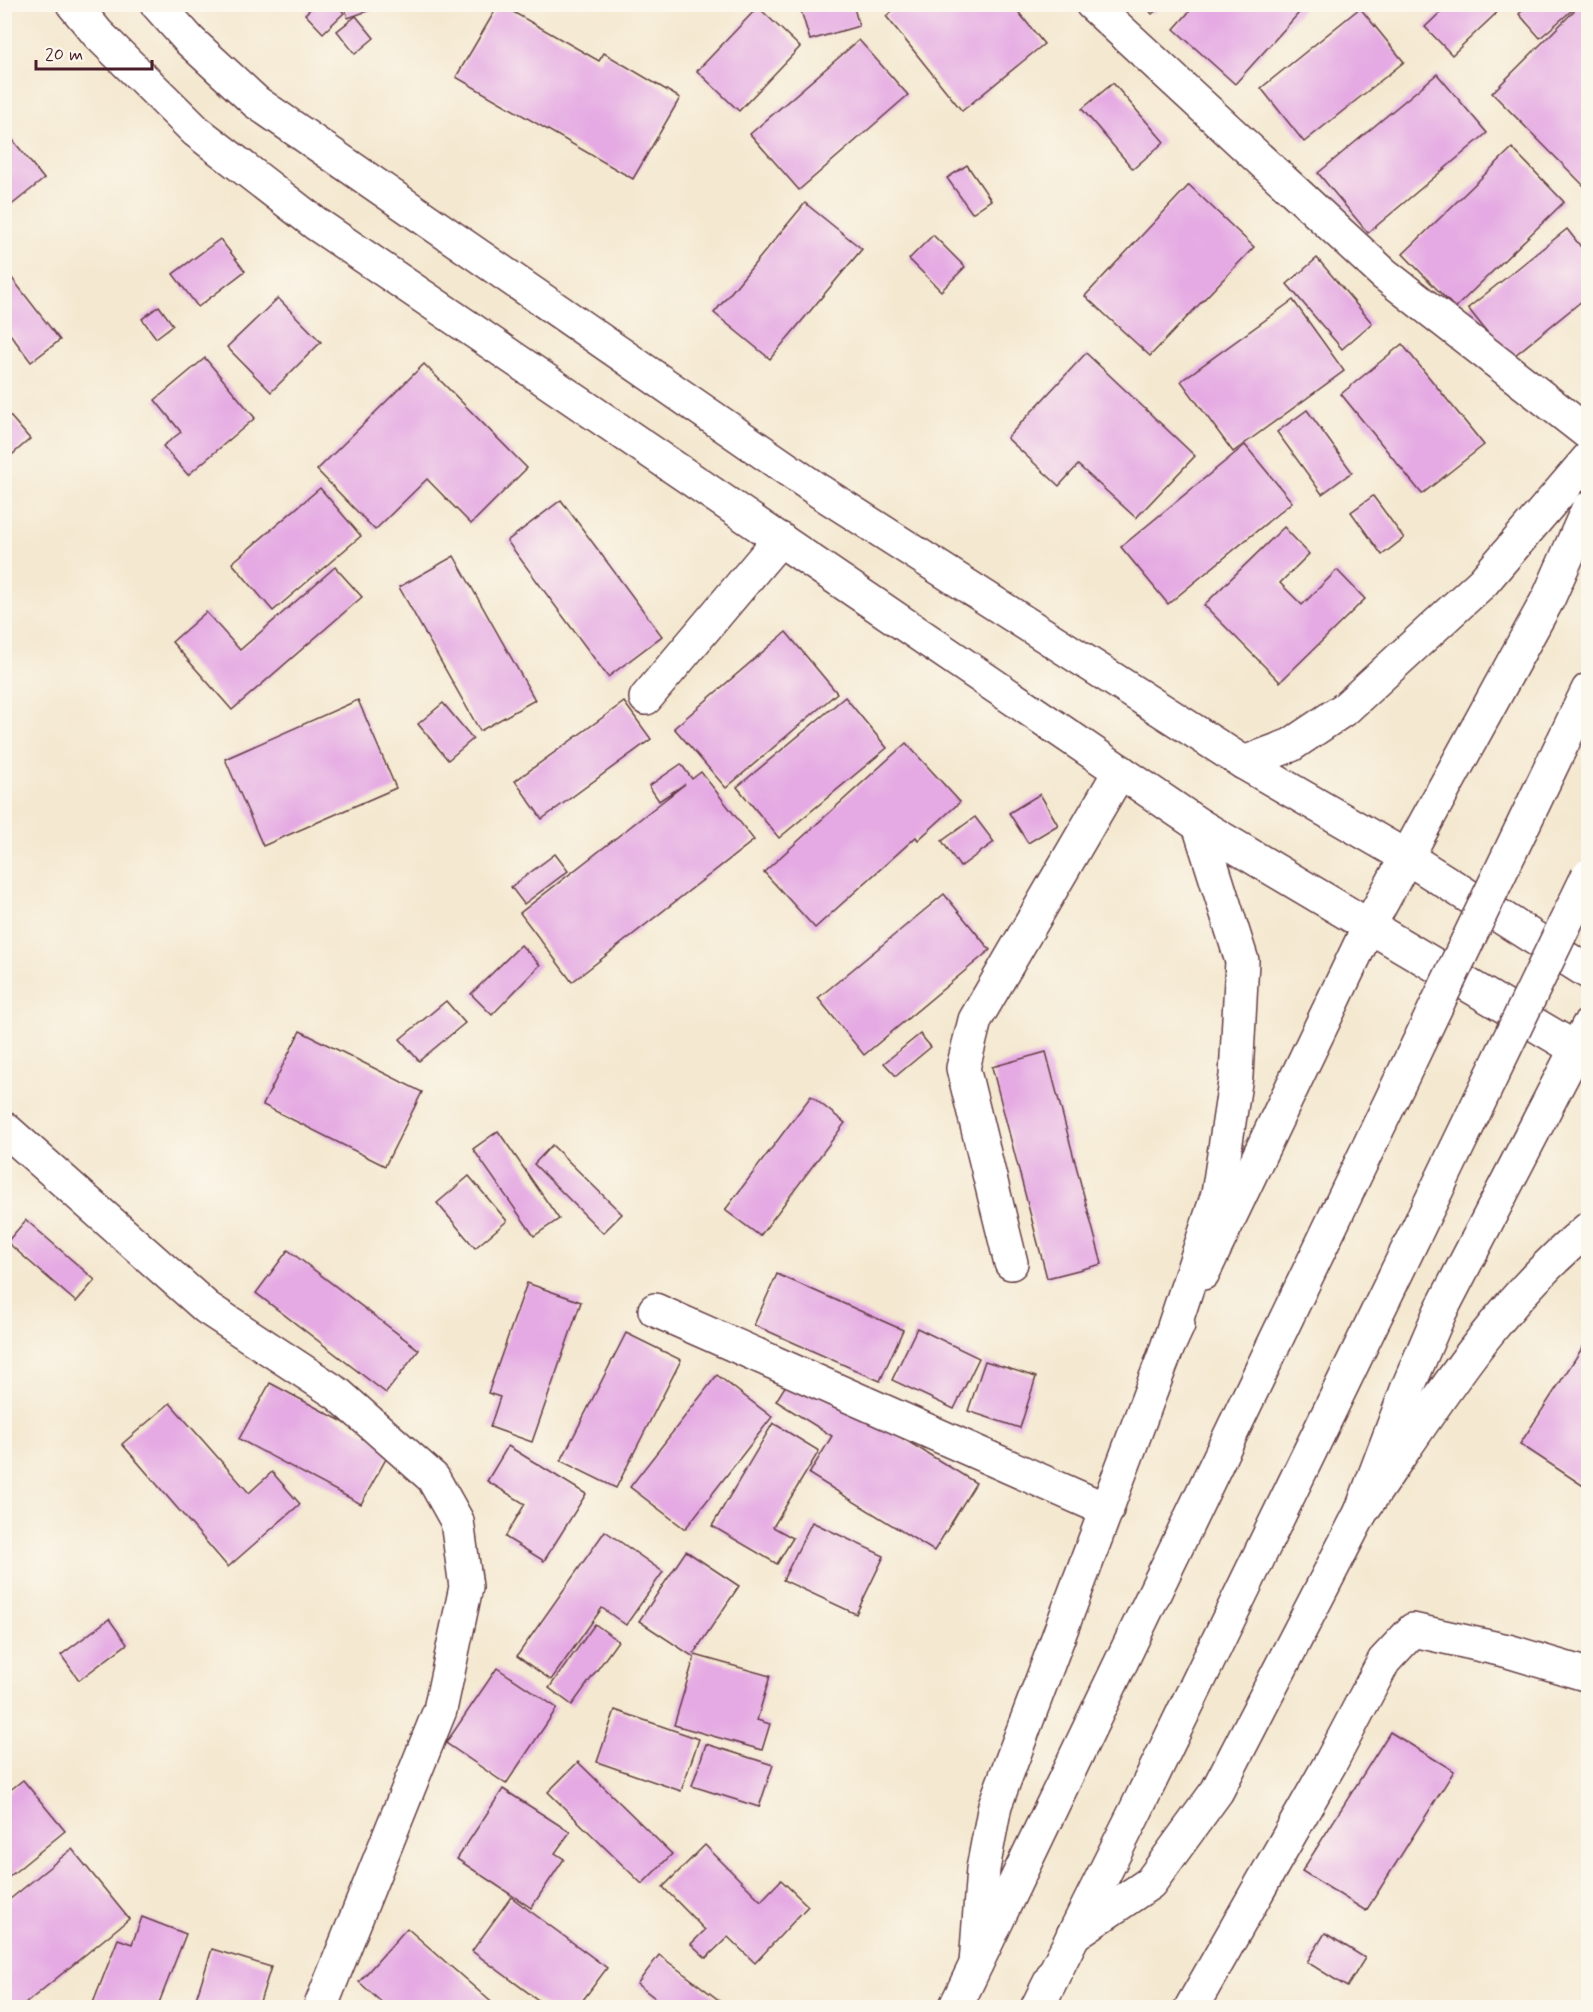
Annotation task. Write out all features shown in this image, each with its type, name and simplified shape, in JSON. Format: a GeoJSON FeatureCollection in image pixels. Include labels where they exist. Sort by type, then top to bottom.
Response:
{"type":"FeatureCollection","features":[{"type":"Feature","properties":{"kind":"main road"},"geometry":{"type":"LineString","coordinates":[[73,4],[98,33],[196,131],[315,223],[1199,825],[1584,1044],[1440,1312],[1408,1387],[1361,1512],[1217,1791],[1150,1883],[1073,1935]]}},
{"type":"Feature","properties":{"kind":"main road"},"geometry":{"type":"LineString","coordinates":[[1092,4],[1384,274],[1588,433]]}},
{"type":"Feature","properties":{"kind":"main road"},"geometry":{"type":"LineString","coordinates":[[166,7],[190,41],[256,102],[819,491],[1244,762],[1405,856],[1588,972]]}},
{"type":"Feature","properties":{"kind":"main road"},"geometry":{"type":"LineString","coordinates":[[1244,762],[1291,745],[1346,708],[1483,582],[1588,459]]}},
{"type":"Feature","properties":{"kind":"main road"},"geometry":{"type":"LineString","coordinates":[[1166,1351],[1370,924],[1405,856],[1549,597],[1588,509]]}},
{"type":"Feature","properties":{"kind":"main road"},"geometry":{"type":"LineString","coordinates":[[646,698],[780,539]]}},
{"type":"Feature","properties":{"kind":"main road"},"geometry":{"type":"LineString","coordinates":[[955,2007],[1588,690]]}},
{"type":"Feature","properties":{"kind":"main road"},"geometry":{"type":"LineString","coordinates":[[1011,1263],[963,1068],[975,1020],[1120,771]]}},
{"type":"Feature","properties":{"kind":"main road"},"geometry":{"type":"LineString","coordinates":[[976,1964],[983,1869],[996,1805],[1166,1351],[1218,1194],[1236,1076],[1242,961],[1199,825]]}},
{"type":"Feature","properties":{"kind":"main road"},"geometry":{"type":"LineString","coordinates":[[1037,2007],[1588,876]]}},
{"type":"Feature","properties":{"kind":"main road"},"geometry":{"type":"LineString","coordinates":[[4,1128],[207,1308],[347,1402],[433,1478],[456,1521],[466,1587],[440,1710],[320,2007]]}},
{"type":"Feature","properties":{"kind":"main road"},"geometry":{"type":"LineString","coordinates":[[1361,1512],[1492,1326],[1552,1259],[1588,1229]]}},
{"type":"Feature","properties":{"kind":"main road"},"geometry":{"type":"LineString","coordinates":[[655,1311],[1107,1510]]}},
{"type":"Feature","properties":{"kind":"main road"},"geometry":{"type":"LineString","coordinates":[[1191,2007],[1331,1762],[1384,1661],[1413,1630],[1508,1651],[1588,1676]]}},
{"type":"Feature","properties":{"kind":"building"},"geometry":{"type":"Polygon","coordinates":[[[316,4],[336,4],[344,13],[323,33],[305,14],[316,4]]]}},
{"type":"Feature","properties":{"kind":"building"},"geometry":{"type":"Polygon","coordinates":[[[343,4],[383,4],[384,5],[348,18],[343,4]]]}},
{"type":"Feature","properties":{"kind":"building"},"geometry":{"type":"Polygon","coordinates":[[[499,4],[599,61],[604,53],[680,98],[633,179],[456,77],[499,4]]]}},
{"type":"Feature","properties":{"kind":"building"},"geometry":{"type":"Polygon","coordinates":[[[799,4],[853,4],[859,26],[810,40],[799,4]]]}},
{"type":"Feature","properties":{"kind":"building"},"geometry":{"type":"Polygon","coordinates":[[[901,4],[1012,4],[1044,44],[962,111],[886,16],[901,4]]]}},
{"type":"Feature","properties":{"kind":"building"},"geometry":{"type":"Polygon","coordinates":[[[1144,4],[1164,4],[1152,14],[1144,4]]]}},
{"type":"Feature","properties":{"kind":"building"},"geometry":{"type":"Polygon","coordinates":[[[1196,4],[1307,4],[1235,84],[1174,29],[1196,4]]]}},
{"type":"Feature","properties":{"kind":"building"},"geometry":{"type":"Polygon","coordinates":[[[1449,4],[1506,4],[1452,55],[1425,27],[1449,4]]]}},
{"type":"Feature","properties":{"kind":"building"},"geometry":{"type":"Polygon","coordinates":[[[1529,4],[1579,4],[1540,38],[1519,14],[1529,4]]]}},
{"type":"Feature","properties":{"kind":"building"},"geometry":{"type":"Polygon","coordinates":[[[1581,4],[1588,10],[1588,190],[1492,93],[1581,4]]]}},
{"type":"Feature","properties":{"kind":"building"},"geometry":{"type":"Polygon","coordinates":[[[758,7],[800,47],[739,111],[697,71],[758,7]]]}},
{"type":"Feature","properties":{"kind":"building"},"geometry":{"type":"Polygon","coordinates":[[[1360,8],[1404,62],[1304,142],[1261,88],[1360,8]]]}},
{"type":"Feature","properties":{"kind":"building"},"geometry":{"type":"Polygon","coordinates":[[[356,16],[374,38],[355,54],[337,31],[356,16]]]}},
{"type":"Feature","properties":{"kind":"building"},"geometry":{"type":"Polygon","coordinates":[[[859,40],[908,95],[799,190],[750,134],[859,40]]]}},
{"type":"Feature","properties":{"kind":"building"},"geometry":{"type":"Polygon","coordinates":[[[1437,74],[1487,133],[1368,233],[1318,173],[1437,74]]]}},
{"type":"Feature","properties":{"kind":"building"},"geometry":{"type":"Polygon","coordinates":[[[1113,83],[1164,142],[1133,169],[1082,109],[1113,83]]]}},
{"type":"Feature","properties":{"kind":"building"},"geometry":{"type":"Polygon","coordinates":[[[4,129],[44,179],[4,211],[4,129]]]}},
{"type":"Feature","properties":{"kind":"building"},"geometry":{"type":"Polygon","coordinates":[[[1512,148],[1564,202],[1455,308],[1403,254],[1512,148]]]}},
{"type":"Feature","properties":{"kind":"building"},"geometry":{"type":"Polygon","coordinates":[[[967,165],[991,200],[972,213],[947,178],[967,165]]]}},
{"type":"Feature","properties":{"kind":"building"},"geometry":{"type":"Polygon","coordinates":[[[1189,185],[1254,247],[1150,356],[1085,296],[1189,185]]]}},
{"type":"Feature","properties":{"kind":"building"},"geometry":{"type":"Polygon","coordinates":[[[805,203],[862,249],[770,359],[714,313],[805,203]]]}},
{"type":"Feature","properties":{"kind":"building"},"geometry":{"type":"Polygon","coordinates":[[[1567,229],[1588,256],[1588,296],[1509,360],[1468,308],[1567,229]]]}},
{"type":"Feature","properties":{"kind":"building"},"geometry":{"type":"Polygon","coordinates":[[[933,235],[965,267],[941,291],[909,259],[933,235]]]}},
{"type":"Feature","properties":{"kind":"building"},"geometry":{"type":"Polygon","coordinates":[[[220,239],[245,271],[198,307],[173,274],[220,239]]]}},
{"type":"Feature","properties":{"kind":"building"},"geometry":{"type":"Polygon","coordinates":[[[1317,258],[1372,323],[1342,349],[1287,284],[1317,258]]]}},
{"type":"Feature","properties":{"kind":"building"},"geometry":{"type":"Polygon","coordinates":[[[4,268],[60,340],[31,362],[4,326],[4,268]]]}},
{"type":"Feature","properties":{"kind":"building"},"geometry":{"type":"Polygon","coordinates":[[[278,298],[321,342],[271,392],[227,347],[278,298]]]}},
{"type":"Feature","properties":{"kind":"building"},"geometry":{"type":"Polygon","coordinates":[[[1293,300],[1344,371],[1233,452],[1181,381],[1293,300]]]}},
{"type":"Feature","properties":{"kind":"building"},"geometry":{"type":"Polygon","coordinates":[[[159,306],[173,325],[156,338],[142,319],[159,306]]]}},
{"type":"Feature","properties":{"kind":"building"},"geometry":{"type":"Polygon","coordinates":[[[1402,344],[1484,445],[1422,494],[1341,394],[1402,344]]]}},
{"type":"Feature","properties":{"kind":"building"},"geometry":{"type":"Polygon","coordinates":[[[1086,353],[1195,456],[1136,518],[1078,465],[1059,486],[1007,438],[1086,353]]]}},
{"type":"Feature","properties":{"kind":"building"},"geometry":{"type":"Polygon","coordinates":[[[205,358],[255,418],[188,475],[163,446],[181,432],[155,400],[205,358]]]}},
{"type":"Feature","properties":{"kind":"building"},"geometry":{"type":"Polygon","coordinates":[[[424,364],[527,468],[471,524],[427,479],[375,530],[317,470],[424,364]]]}},
{"type":"Feature","properties":{"kind":"building"},"geometry":{"type":"Polygon","coordinates":[[[4,409],[30,439],[6,460],[4,459],[4,409]]]}},
{"type":"Feature","properties":{"kind":"building"},"geometry":{"type":"Polygon","coordinates":[[[1307,410],[1352,472],[1322,494],[1277,432],[1307,410]]]}},
{"type":"Feature","properties":{"kind":"building"},"geometry":{"type":"Polygon","coordinates":[[[1245,445],[1292,502],[1168,604],[1121,547],[1245,445]]]}},
{"type":"Feature","properties":{"kind":"building"},"geometry":{"type":"Polygon","coordinates":[[[320,488],[361,536],[273,611],[232,563],[320,488]]]}},
{"type":"Feature","properties":{"kind":"building"},"geometry":{"type":"Polygon","coordinates":[[[1373,496],[1404,538],[1382,555],[1351,512],[1373,496]]]}},
{"type":"Feature","properties":{"kind":"building"},"geometry":{"type":"Polygon","coordinates":[[[561,500],[662,636],[608,677],[507,541],[561,500]]]}},
{"type":"Feature","properties":{"kind":"building"},"geometry":{"type":"Polygon","coordinates":[[[1284,527],[1309,554],[1280,583],[1302,605],[1337,570],[1365,599],[1280,682],[1204,605],[1284,527]]]}},
{"type":"Feature","properties":{"kind":"building"},"geometry":{"type":"Polygon","coordinates":[[[454,556],[535,700],[480,731],[399,587],[454,556]]]}},
{"type":"Feature","properties":{"kind":"building"},"geometry":{"type":"Polygon","coordinates":[[[335,567],[362,597],[232,710],[172,642],[206,612],[240,650],[335,567]]]}},
{"type":"Feature","properties":{"kind":"building"},"geometry":{"type":"Polygon","coordinates":[[[786,632],[837,693],[726,788],[674,728],[786,632]]]}},
{"type":"Feature","properties":{"kind":"building"},"geometry":{"type":"Polygon","coordinates":[[[845,697],[887,748],[779,838],[737,787],[845,697]]]}},
{"type":"Feature","properties":{"kind":"building"},"geometry":{"type":"Polygon","coordinates":[[[358,700],[396,788],[263,846],[225,759],[358,700]]]}},
{"type":"Feature","properties":{"kind":"building"},"geometry":{"type":"Polygon","coordinates":[[[624,702],[651,739],[542,819],[515,781],[624,702]]]}},
{"type":"Feature","properties":{"kind":"building"},"geometry":{"type":"Polygon","coordinates":[[[443,703],[473,739],[448,760],[418,724],[443,703]]]}},
{"type":"Feature","properties":{"kind":"building"},"geometry":{"type":"Polygon","coordinates":[[[906,743],[960,802],[918,840],[916,837],[815,928],[764,872],[906,743]]]}},
{"type":"Feature","properties":{"kind":"building"},"geometry":{"type":"Polygon","coordinates":[[[681,764],[692,779],[701,772],[754,840],[572,982],[520,913],[685,784],[659,801],[649,786],[681,764]]]}},
{"type":"Feature","properties":{"kind":"building"},"geometry":{"type":"Polygon","coordinates":[[[1040,794],[1058,825],[1028,843],[1009,813],[1040,794]]]}},
{"type":"Feature","properties":{"kind":"building"},"geometry":{"type":"Polygon","coordinates":[[[975,817],[994,842],[960,867],[942,841],[975,817]]]}},
{"type":"Feature","properties":{"kind":"building"},"geometry":{"type":"Polygon","coordinates":[[[555,854],[568,871],[524,904],[511,887],[555,854]]]}},
{"type":"Feature","properties":{"kind":"building"},"geometry":{"type":"Polygon","coordinates":[[[944,894],[990,950],[864,1055],[818,998],[944,894]]]}},
{"type":"Feature","properties":{"kind":"building"},"geometry":{"type":"Polygon","coordinates":[[[521,945],[540,965],[492,1015],[471,994],[521,945]]]}},
{"type":"Feature","properties":{"kind":"building"},"geometry":{"type":"Polygon","coordinates":[[[446,1001],[465,1023],[419,1061],[400,1039],[446,1001]]]}},
{"type":"Feature","properties":{"kind":"building"},"geometry":{"type":"Polygon","coordinates":[[[300,1031],[422,1092],[385,1166],[263,1105],[300,1031]]]}},
{"type":"Feature","properties":{"kind":"building"},"geometry":{"type":"Polygon","coordinates":[[[920,1034],[931,1047],[896,1076],[884,1063],[920,1034]]]}},
{"type":"Feature","properties":{"kind":"building"},"geometry":{"type":"Polygon","coordinates":[[[1046,1052],[1102,1264],[1047,1278],[992,1067],[1046,1052]]]}},
{"type":"Feature","properties":{"kind":"building"},"geometry":{"type":"Polygon","coordinates":[[[811,1096],[845,1123],[760,1236],[725,1210],[811,1096]]]}},
{"type":"Feature","properties":{"kind":"building"},"geometry":{"type":"Polygon","coordinates":[[[498,1131],[559,1219],[534,1236],[473,1149],[498,1131]]]}},
{"type":"Feature","properties":{"kind":"building"},"geometry":{"type":"Polygon","coordinates":[[[552,1145],[622,1214],[603,1233],[534,1164],[552,1145]]]}},
{"type":"Feature","properties":{"kind":"building"},"geometry":{"type":"Polygon","coordinates":[[[469,1176],[507,1221],[475,1248],[437,1203],[469,1176]]]}},
{"type":"Feature","properties":{"kind":"building"},"geometry":{"type":"Polygon","coordinates":[[[26,1220],[95,1280],[76,1302],[7,1242],[26,1220]]]}},
{"type":"Feature","properties":{"kind":"building"},"geometry":{"type":"Polygon","coordinates":[[[288,1250],[419,1350],[386,1393],[256,1293],[288,1250]]]}},
{"type":"Feature","properties":{"kind":"building"},"geometry":{"type":"Polygon","coordinates":[[[777,1274],[903,1330],[880,1381],[754,1325],[777,1274]]]}},
{"type":"Feature","properties":{"kind":"building"},"geometry":{"type":"Polygon","coordinates":[[[527,1283],[581,1302],[532,1442],[490,1427],[500,1397],[488,1393],[527,1283]]]}},
{"type":"Feature","properties":{"kind":"building"},"geometry":{"type":"Polygon","coordinates":[[[917,1328],[979,1358],[954,1409],[892,1380],[917,1328]]]}},
{"type":"Feature","properties":{"kind":"building"},"geometry":{"type":"Polygon","coordinates":[[[626,1333],[681,1360],[616,1488],[561,1461],[626,1333]]]}},
{"type":"Feature","properties":{"kind":"building"},"geometry":{"type":"Polygon","coordinates":[[[1588,1339],[1588,1489],[1520,1444],[1588,1339]]]}},
{"type":"Feature","properties":{"kind":"building"},"geometry":{"type":"Polygon","coordinates":[[[985,1361],[1036,1377],[1020,1428],[968,1411],[985,1361]]]}},
{"type":"Feature","properties":{"kind":"building"},"geometry":{"type":"Polygon","coordinates":[[[794,1372],[976,1483],[934,1551],[809,1474],[832,1436],[776,1401],[794,1372]]]}},
{"type":"Feature","properties":{"kind":"building"},"geometry":{"type":"Polygon","coordinates":[[[717,1375],[772,1417],[685,1529],[630,1487],[717,1375]]]}},
{"type":"Feature","properties":{"kind":"building"},"geometry":{"type":"Polygon","coordinates":[[[270,1383],[392,1448],[361,1504],[239,1439],[270,1383]]]}},
{"type":"Feature","properties":{"kind":"building"},"geometry":{"type":"Polygon","coordinates":[[[170,1403],[249,1493],[272,1472],[300,1504],[228,1567],[122,1444],[170,1403]]]}},
{"type":"Feature","properties":{"kind":"building"},"geometry":{"type":"Polygon","coordinates":[[[773,1423],[819,1451],[773,1527],[793,1538],[777,1564],[712,1526],[773,1423]]]}},
{"type":"Feature","properties":{"kind":"building"},"geometry":{"type":"Polygon","coordinates":[[[508,1446],[586,1494],[544,1561],[505,1537],[525,1504],[487,1481],[508,1446]]]}},
{"type":"Feature","properties":{"kind":"building"},"geometry":{"type":"Polygon","coordinates":[[[812,1522],[884,1556],[856,1614],[783,1580],[812,1522]]]}},
{"type":"Feature","properties":{"kind":"building"},"geometry":{"type":"Polygon","coordinates":[[[605,1531],[663,1572],[626,1625],[602,1608],[551,1680],[517,1656],[605,1531]]]}},
{"type":"Feature","properties":{"kind":"building"},"geometry":{"type":"Polygon","coordinates":[[[686,1551],[739,1586],[692,1656],[639,1621],[686,1551]]]}},
{"type":"Feature","properties":{"kind":"building"},"geometry":{"type":"Polygon","coordinates":[[[109,1619],[127,1644],[79,1680],[61,1655],[109,1619]]]}},
{"type":"Feature","properties":{"kind":"building"},"geometry":{"type":"Polygon","coordinates":[[[595,1624],[618,1641],[572,1705],[549,1688],[595,1624]]]}},
{"type":"Feature","properties":{"kind":"building"},"geometry":{"type":"Polygon","coordinates":[[[695,1655],[770,1676],[757,1720],[770,1724],[762,1750],[674,1725],[695,1655]]]}},
{"type":"Feature","properties":{"kind":"building"},"geometry":{"type":"Polygon","coordinates":[[[497,1668],[557,1708],[506,1784],[446,1743],[497,1668]]]}},
{"type":"Feature","properties":{"kind":"building"},"geometry":{"type":"Polygon","coordinates":[[[615,1710],[699,1739],[681,1791],[597,1762],[615,1710]]]}},
{"type":"Feature","properties":{"kind":"building"},"geometry":{"type":"Polygon","coordinates":[[[1390,1732],[1454,1771],[1366,1911],[1302,1871],[1390,1732]]]}},
{"type":"Feature","properties":{"kind":"building"},"geometry":{"type":"Polygon","coordinates":[[[706,1744],[773,1765],[759,1807],[692,1786],[706,1744]]]}},
{"type":"Feature","properties":{"kind":"building"},"geometry":{"type":"Polygon","coordinates":[[[578,1762],[672,1854],[642,1884],[548,1792],[578,1762]]]}},
{"type":"Feature","properties":{"kind":"building"},"geometry":{"type":"Polygon","coordinates":[[[23,1780],[65,1831],[4,1881],[4,1795],[23,1780]]]}},
{"type":"Feature","properties":{"kind":"building"},"geometry":{"type":"Polygon","coordinates":[[[503,1789],[570,1832],[555,1853],[564,1859],[531,1908],[457,1859],[503,1789]]]}},
{"type":"Feature","properties":{"kind":"building"},"geometry":{"type":"Polygon","coordinates":[[[705,1845],[761,1901],[781,1880],[808,1906],[755,1963],[728,1937],[706,1958],[691,1944],[705,1930],[663,1887],[705,1845]]]}},
{"type":"Feature","properties":{"kind":"building"},"geometry":{"type":"Polygon","coordinates":[[[72,1849],[129,1919],[20,2008],[13,2008],[4,1997],[4,1904],[72,1849]]]}},
{"type":"Feature","properties":{"kind":"building"},"geometry":{"type":"Polygon","coordinates":[[[511,1897],[607,1968],[577,2008],[549,2008],[472,1951],[511,1897]]]}},
{"type":"Feature","properties":{"kind":"building"},"geometry":{"type":"Polygon","coordinates":[[[142,1917],[186,1934],[157,2008],[91,2008],[118,1939],[132,1944],[142,1917]]]}},
{"type":"Feature","properties":{"kind":"building"},"geometry":{"type":"Polygon","coordinates":[[[407,1928],[498,2008],[388,2008],[359,1982],[407,1928]]]}},
{"type":"Feature","properties":{"kind":"building"},"geometry":{"type":"Polygon","coordinates":[[[1325,1933],[1365,1958],[1347,1987],[1307,1962],[1325,1933]]]}},
{"type":"Feature","properties":{"kind":"building"},"geometry":{"type":"Polygon","coordinates":[[[212,1949],[271,1967],[258,2008],[193,2008],[212,1949]]]}},
{"type":"Feature","properties":{"kind":"building"},"geometry":{"type":"Polygon","coordinates":[[[659,1955],[724,2004],[721,2008],[668,2008],[637,1984],[659,1955]]]}}]}
